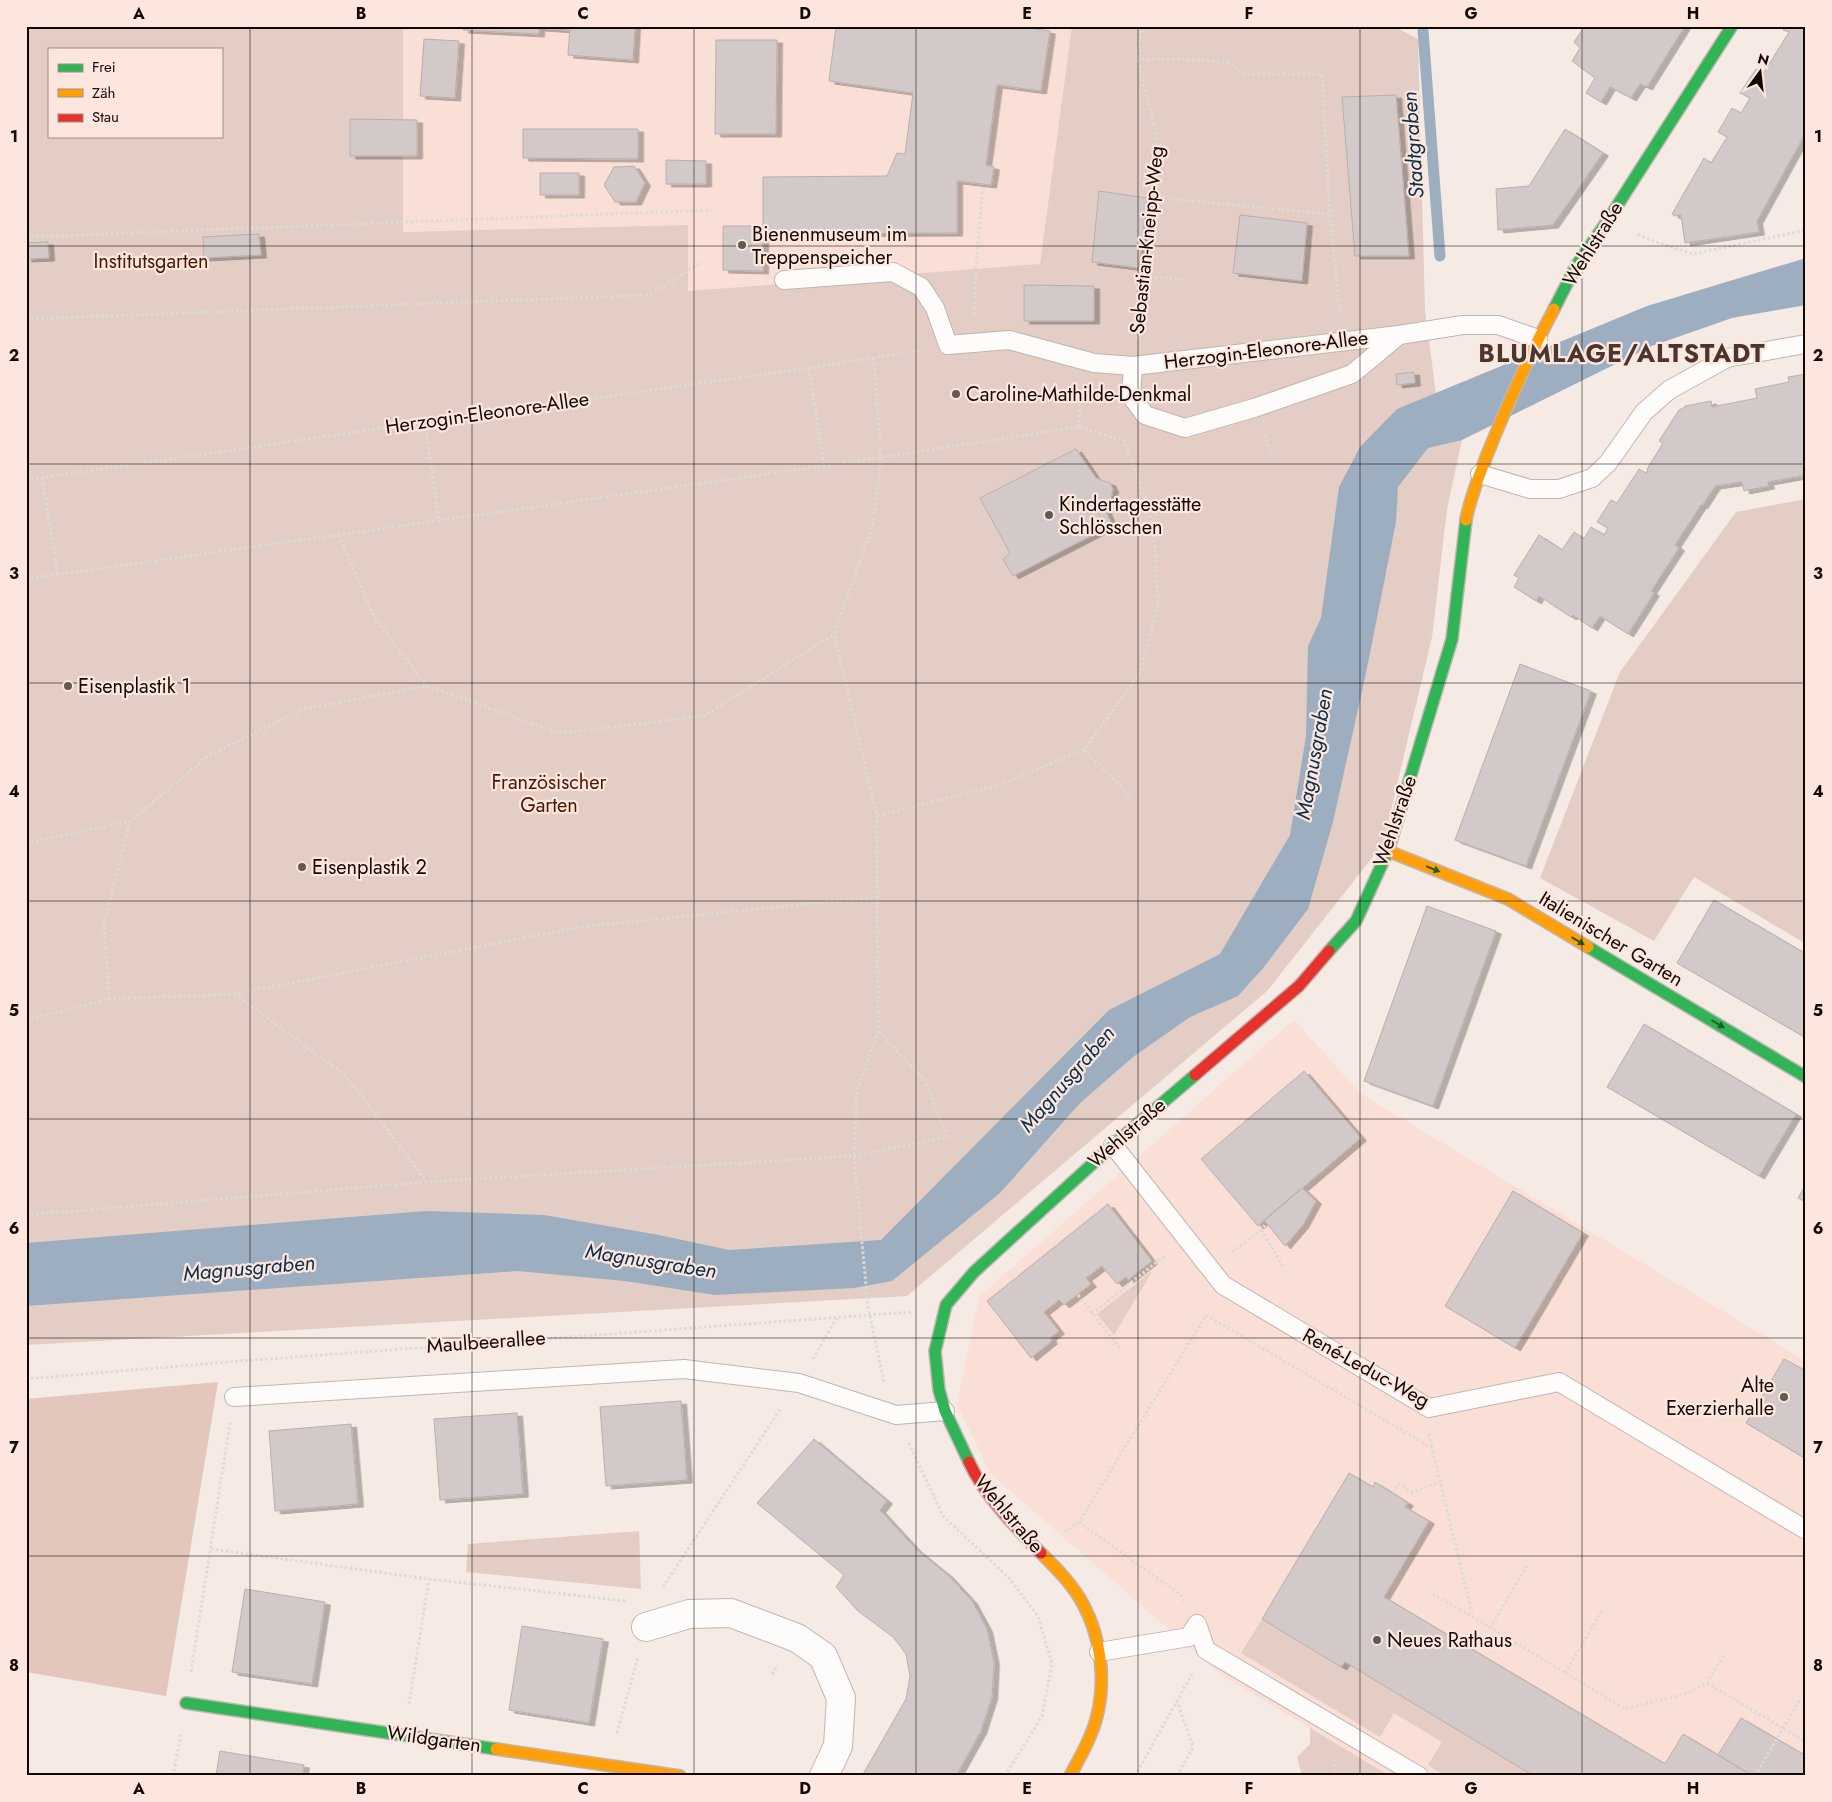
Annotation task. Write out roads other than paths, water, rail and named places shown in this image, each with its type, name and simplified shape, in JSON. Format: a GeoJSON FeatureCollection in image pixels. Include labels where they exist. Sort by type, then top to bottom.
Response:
{"type":"FeatureCollection","features":[{"type":"Feature","properties":{"kind":"street","name":"Wehlstraße"},"geometry":{"type":"LineString","coordinates":[[1070,1776],[1088,1741],[1097,1718],[1101,1696],[1102,1677],[1094,1632],[1083,1603],[1062,1574],[997,1504],[976,1477],[945,1411],[939,1390],[936,1351],[946,1305],[974,1272],[1113,1144],[1299,986],[1356,921],[1388,851],[1452,639],[1466,518],[1497,430],[1536,341],[1576,266],[1608,220],[1732,26]]}},
{"type":"Feature","properties":{"kind":"street","name":"Italienischer Garten"},"geometry":{"type":"LineString","coordinates":[[1388,851],[1508,899],[1806,1077]]}},
{"type":"Feature","properties":{"kind":"street"},"geometry":{"type":"LineString","coordinates":[[649,1615],[731,1613],[796,1638],[823,1656],[841,1698],[838,1746],[824,1776]]}},
{"type":"Feature","properties":{"kind":"street","name":"Wildgarten"},"geometry":{"type":"LineString","coordinates":[[186,1703],[680,1776]]}},
{"type":"Feature","properties":{"kind":"lane","name":"Herzogin-Eleonore-Allee"},"geometry":{"type":"LineString","coordinates":[[784,280],[894,272],[921,287],[935,308],[948,345],[1009,340],[1094,363],[1133,366],[1399,335],[1463,325],[1498,325],[1536,341]]}},
{"type":"Feature","properties":{"kind":"lane","name":"Herzogin-Eleonore-Allee"},"geometry":{"type":"LineString","coordinates":[[1133,366],[1131,396],[1145,415],[1185,428],[1254,408],[1352,374],[1399,335]]}},
{"type":"Feature","properties":{"kind":"lane"},"geometry":{"type":"LineString","coordinates":[[1480,474],[1530,489],[1559,489],[1592,478],[1608,463],[1644,412],[1669,390],[1727,358],[1806,344]]}},
{"type":"Feature","properties":{"kind":"lane","name":"René-Leduc-Weg"},"geometry":{"type":"LineString","coordinates":[[1113,1144],[1184,1244],[1210,1269],[1222,1285],[1429,1408],[1560,1382],[1806,1530]]}},
{"type":"Feature","properties":{"kind":"lane","name":"Maulbeerallee"},"geometry":{"type":"LineString","coordinates":[[234,1397],[684,1369],[799,1383],[896,1415],[945,1411]]}},
{"type":"Feature","properties":{"kind":"lane"},"geometry":{"type":"LineString","coordinates":[[1099,1652],[1189,1637],[1197,1624],[1206,1650],[1418,1776]]}},
{"type":"Feature","properties":{"kind":"water","name":"Magnusgraben"},"geometry":{"type":"Polygon","coordinates":[[[1806,258],[1806,305],[1732,318],[1652,346],[1462,440],[1428,448],[1398,487],[1396,522],[1366,673],[1333,822],[1308,909],[1264,967],[1238,996],[1190,1017],[1133,1057],[1080,1103],[1000,1193],[892,1281],[854,1288],[715,1295],[625,1281],[517,1271],[26,1306],[26,1243],[426,1211],[544,1215],[659,1235],[729,1250],[881,1240],[1109,1010],[1220,954],[1290,835],[1306,736],[1308,646],[1321,618],[1339,487],[1360,447],[1397,409],[1647,306],[1806,258]]]}},
{"type":"Feature","properties":{"kind":"waterway","name":"Stadtgraben"},"geometry":{"type":"LineString","coordinates":[[1423,31],[1440,256]]}},
{"type":"Feature","properties":{"kind":"place","name":"Bienenmuseum im Treppenspeicher"},"geometry":{"type":"Point","coordinates":[742,245]}},
{"type":"Feature","properties":{"kind":"place","name":"Caroline-Mathilde-Denkmal"},"geometry":{"type":"Point","coordinates":[956,394]}},
{"type":"Feature","properties":{"kind":"place","name":"Kindertagesstätte Schlösschen"},"geometry":{"type":"Point","coordinates":[1049,515]}},
{"type":"Feature","properties":{"kind":"place","name":"Eisenplastik 1"},"geometry":{"type":"Point","coordinates":[68,686]}},
{"type":"Feature","properties":{"kind":"place","name":"Eisenplastik 2"},"geometry":{"type":"Point","coordinates":[302,867]}},
{"type":"Feature","properties":{"kind":"place","name":"Alte Exerzierhalle"},"geometry":{"type":"Point","coordinates":[1784,1397]}},
{"type":"Feature","properties":{"kind":"place","name":"Neues Rathaus"},"geometry":{"type":"Point","coordinates":[1377,1640]}},
{"type":"Feature","properties":{"kind":"district","name":"BLUMLAGE/ALTSTADT"},"geometry":{"type":"Point","coordinates":[1622,353]}},
{"type":"Feature","properties":{"kind":"park label","name":"Institutsgarten"},"geometry":{"type":"Point","coordinates":[151,261]}},
{"type":"Feature","properties":{"kind":"park label","name":"Französischer Garten"},"geometry":{"type":"Point","coordinates":[549,794]}}]}
